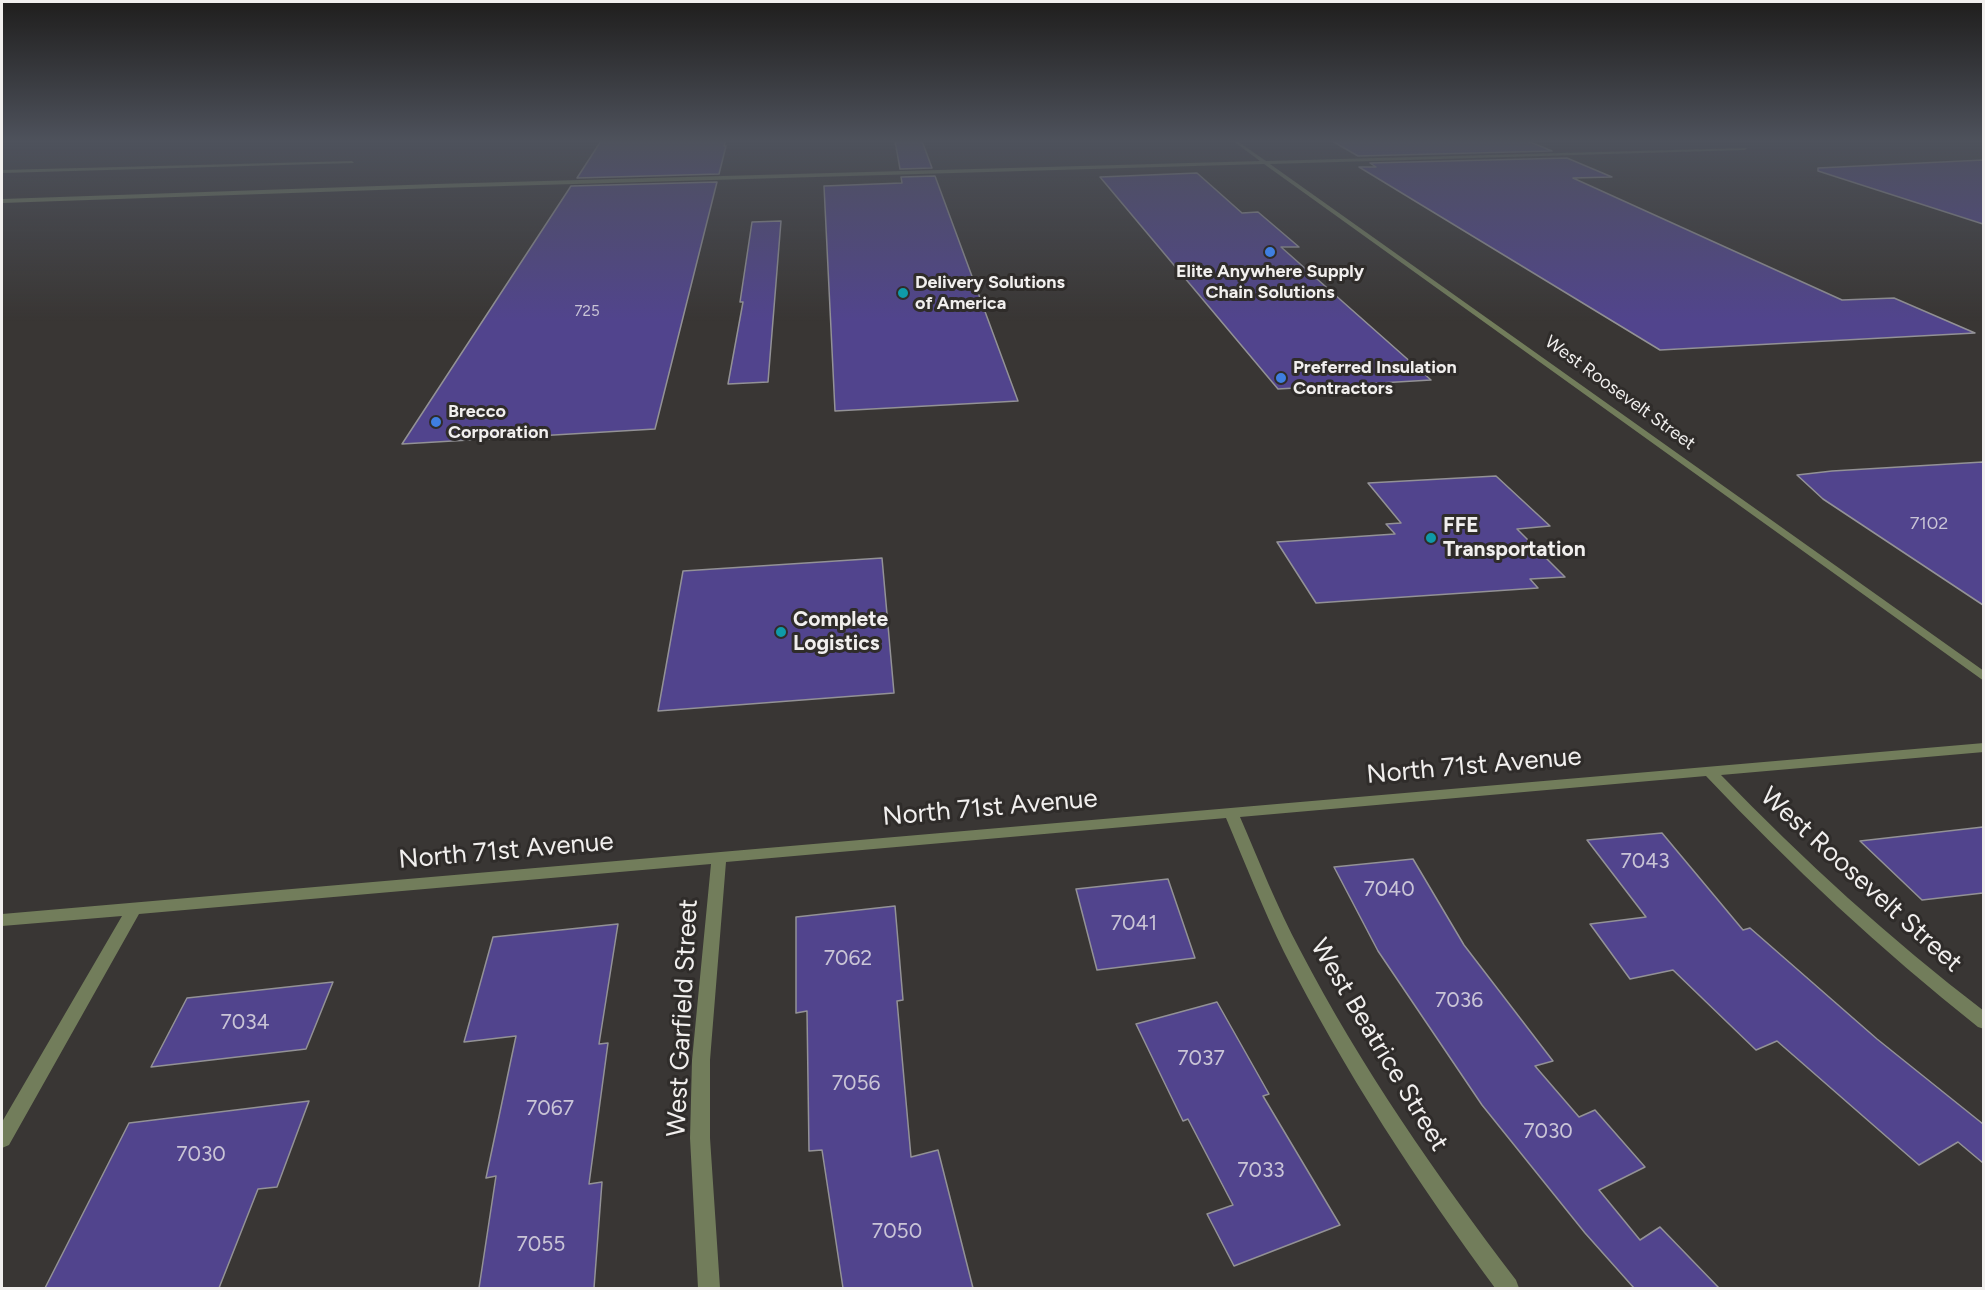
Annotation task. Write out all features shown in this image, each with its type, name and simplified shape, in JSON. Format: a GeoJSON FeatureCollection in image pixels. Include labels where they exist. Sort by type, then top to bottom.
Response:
{"type":"FeatureCollection","features":[{"type":"Feature","properties":{"kind":"street","name":"West Roosevelt Street"},"geometry":{"type":"LineString","coordinates":[[1318,201],[1983,676]]}},
{"type":"Feature","properties":{"kind":"street","name":"North 71st Avenue"},"geometry":{"type":"LineString","coordinates":[[2,920],[1983,747]]}},
{"type":"Feature","properties":{"kind":"street","name":"West Roosevelt Street"},"geometry":{"type":"LineString","coordinates":[[1709,771],[1802,867],[1858,919],[1983,1022]]}},
{"type":"Feature","properties":{"kind":"street","name":"West Beatrice Street"},"geometry":{"type":"LineString","coordinates":[[1232,813],[1292,950],[1336,1031],[1392,1124],[1508,1288]]}},
{"type":"Feature","properties":{"kind":"street","name":"West Garfield Street"},"geometry":{"type":"LineString","coordinates":[[709,1288],[700,1138],[701,1060],[719,858]]}},
{"type":"Feature","properties":{"kind":"street"},"geometry":{"type":"LineString","coordinates":[[2,1139],[134,909]]}},
{"type":"Feature","properties":{"kind":"building"},"geometry":{"type":"Polygon","coordinates":[[[561,201],[712,201],[655,429],[402,444],[561,201]]]}},
{"type":"Feature","properties":{"kind":"building","name":"Delivery Solutions of America"},"geometry":{"type":"Polygon","coordinates":[[[825,201],[944,201],[1018,401],[835,411],[825,201]]]}},
{"type":"Feature","properties":{"kind":"building"},"geometry":{"type":"Polygon","coordinates":[[[1120,201],[1229,201],[1242,213],[1258,212],[1299,247],[1281,247],[1431,380],[1278,389],[1120,201]]]}},
{"type":"Feature","properties":{"kind":"building"},"geometry":{"type":"Polygon","coordinates":[[[1415,201],[1624,201],[1842,300],[1894,298],[1975,333],[1660,350],[1415,201]]]}},
{"type":"Feature","properties":{"kind":"building"},"geometry":{"type":"Polygon","coordinates":[[[1912,201],[1983,201],[1983,224],[1912,201]]]}},
{"type":"Feature","properties":{"kind":"building"},"geometry":{"type":"Polygon","coordinates":[[[781,221],[768,382],[728,384],[743,302],[740,302],[752,222],[781,221]]]}},
{"type":"Feature","properties":{"kind":"building"},"geometry":{"type":"Polygon","coordinates":[[[1983,462],[1983,605],[1823,499],[1797,475],[1832,471],[1983,462]]]}},
{"type":"Feature","properties":{"kind":"building","name":"FFE Transportation"},"geometry":{"type":"Polygon","coordinates":[[[1496,476],[1550,526],[1517,529],[1565,577],[1530,579],[1538,588],[1316,603],[1277,542],[1395,534],[1386,524],[1401,523],[1368,483],[1496,476]]]}},
{"type":"Feature","properties":{"kind":"building","name":"Complete Logistics"},"geometry":{"type":"Polygon","coordinates":[[[882,558],[894,693],[658,711],[683,571],[882,558]]]}},
{"type":"Feature","properties":{"kind":"building"},"geometry":{"type":"Polygon","coordinates":[[[1983,827],[1983,893],[1922,900],[1860,841],[1983,827]]]}},
{"type":"Feature","properties":{"kind":"building"},"geometry":{"type":"Polygon","coordinates":[[[1662,833],[1743,930],[1750,928],[1877,1039],[1983,1124],[1983,1163],[1958,1142],[1919,1165],[1777,1041],[1756,1050],[1673,970],[1630,979],[1590,924],[1646,917],[1587,840],[1662,833]]]}},
{"type":"Feature","properties":{"kind":"building"},"geometry":{"type":"Polygon","coordinates":[[[1413,859],[1464,945],[1553,1061],[1535,1066],[1579,1117],[1595,1110],[1645,1167],[1599,1190],[1640,1240],[1660,1227],[1719,1288],[1634,1288],[1585,1233],[1482,1105],[1378,951],[1334,867],[1413,859]]]}},
{"type":"Feature","properties":{"kind":"building"},"geometry":{"type":"Polygon","coordinates":[[[1168,879],[1195,958],[1097,970],[1076,889],[1168,879]]]}},
{"type":"Feature","properties":{"kind":"building"},"geometry":{"type":"Polygon","coordinates":[[[895,906],[903,1000],[897,1001],[911,1157],[938,1150],[973,1288],[843,1288],[822,1150],[809,1151],[807,1011],[796,1013],[796,917],[895,906]]]}},
{"type":"Feature","properties":{"kind":"building"},"geometry":{"type":"Polygon","coordinates":[[[618,924],[599,1044],[608,1043],[589,1184],[602,1182],[594,1288],[479,1288],[496,1176],[486,1178],[516,1036],[464,1042],[493,937],[618,924]]]}},
{"type":"Feature","properties":{"kind":"building"},"geometry":{"type":"Polygon","coordinates":[[[333,982],[306,1049],[151,1067],[187,998],[333,982]]]}},
{"type":"Feature","properties":{"kind":"building"},"geometry":{"type":"Polygon","coordinates":[[[1217,1002],[1269,1094],[1263,1096],[1340,1225],[1234,1266],[1207,1214],[1233,1205],[1188,1119],[1183,1121],[1136,1024],[1217,1002]]]}},
{"type":"Feature","properties":{"kind":"building"},"geometry":{"type":"Polygon","coordinates":[[[309,1101],[277,1187],[258,1189],[219,1288],[45,1288],[129,1123],[309,1101]]]}},
{"type":"Feature","properties":{"kind":"place","name":"Elite Anywhere Supply Chain Solutions"},"geometry":{"type":"Point","coordinates":[1270,252]}},
{"type":"Feature","properties":{"kind":"place","name":"Delivery Solutions of America"},"geometry":{"type":"Point","coordinates":[903,293]}},
{"type":"Feature","properties":{"kind":"place","name":"Preferred Insulation Contractors"},"geometry":{"type":"Point","coordinates":[1281,378]}},
{"type":"Feature","properties":{"kind":"place","name":"Brecco Corporation"},"geometry":{"type":"Point","coordinates":[436,422]}},
{"type":"Feature","properties":{"kind":"place","name":"FFE Transportation"},"geometry":{"type":"Point","coordinates":[1431,538]}},
{"type":"Feature","properties":{"kind":"place","name":"Complete Logistics"},"geometry":{"type":"Point","coordinates":[781,632]}}]}
